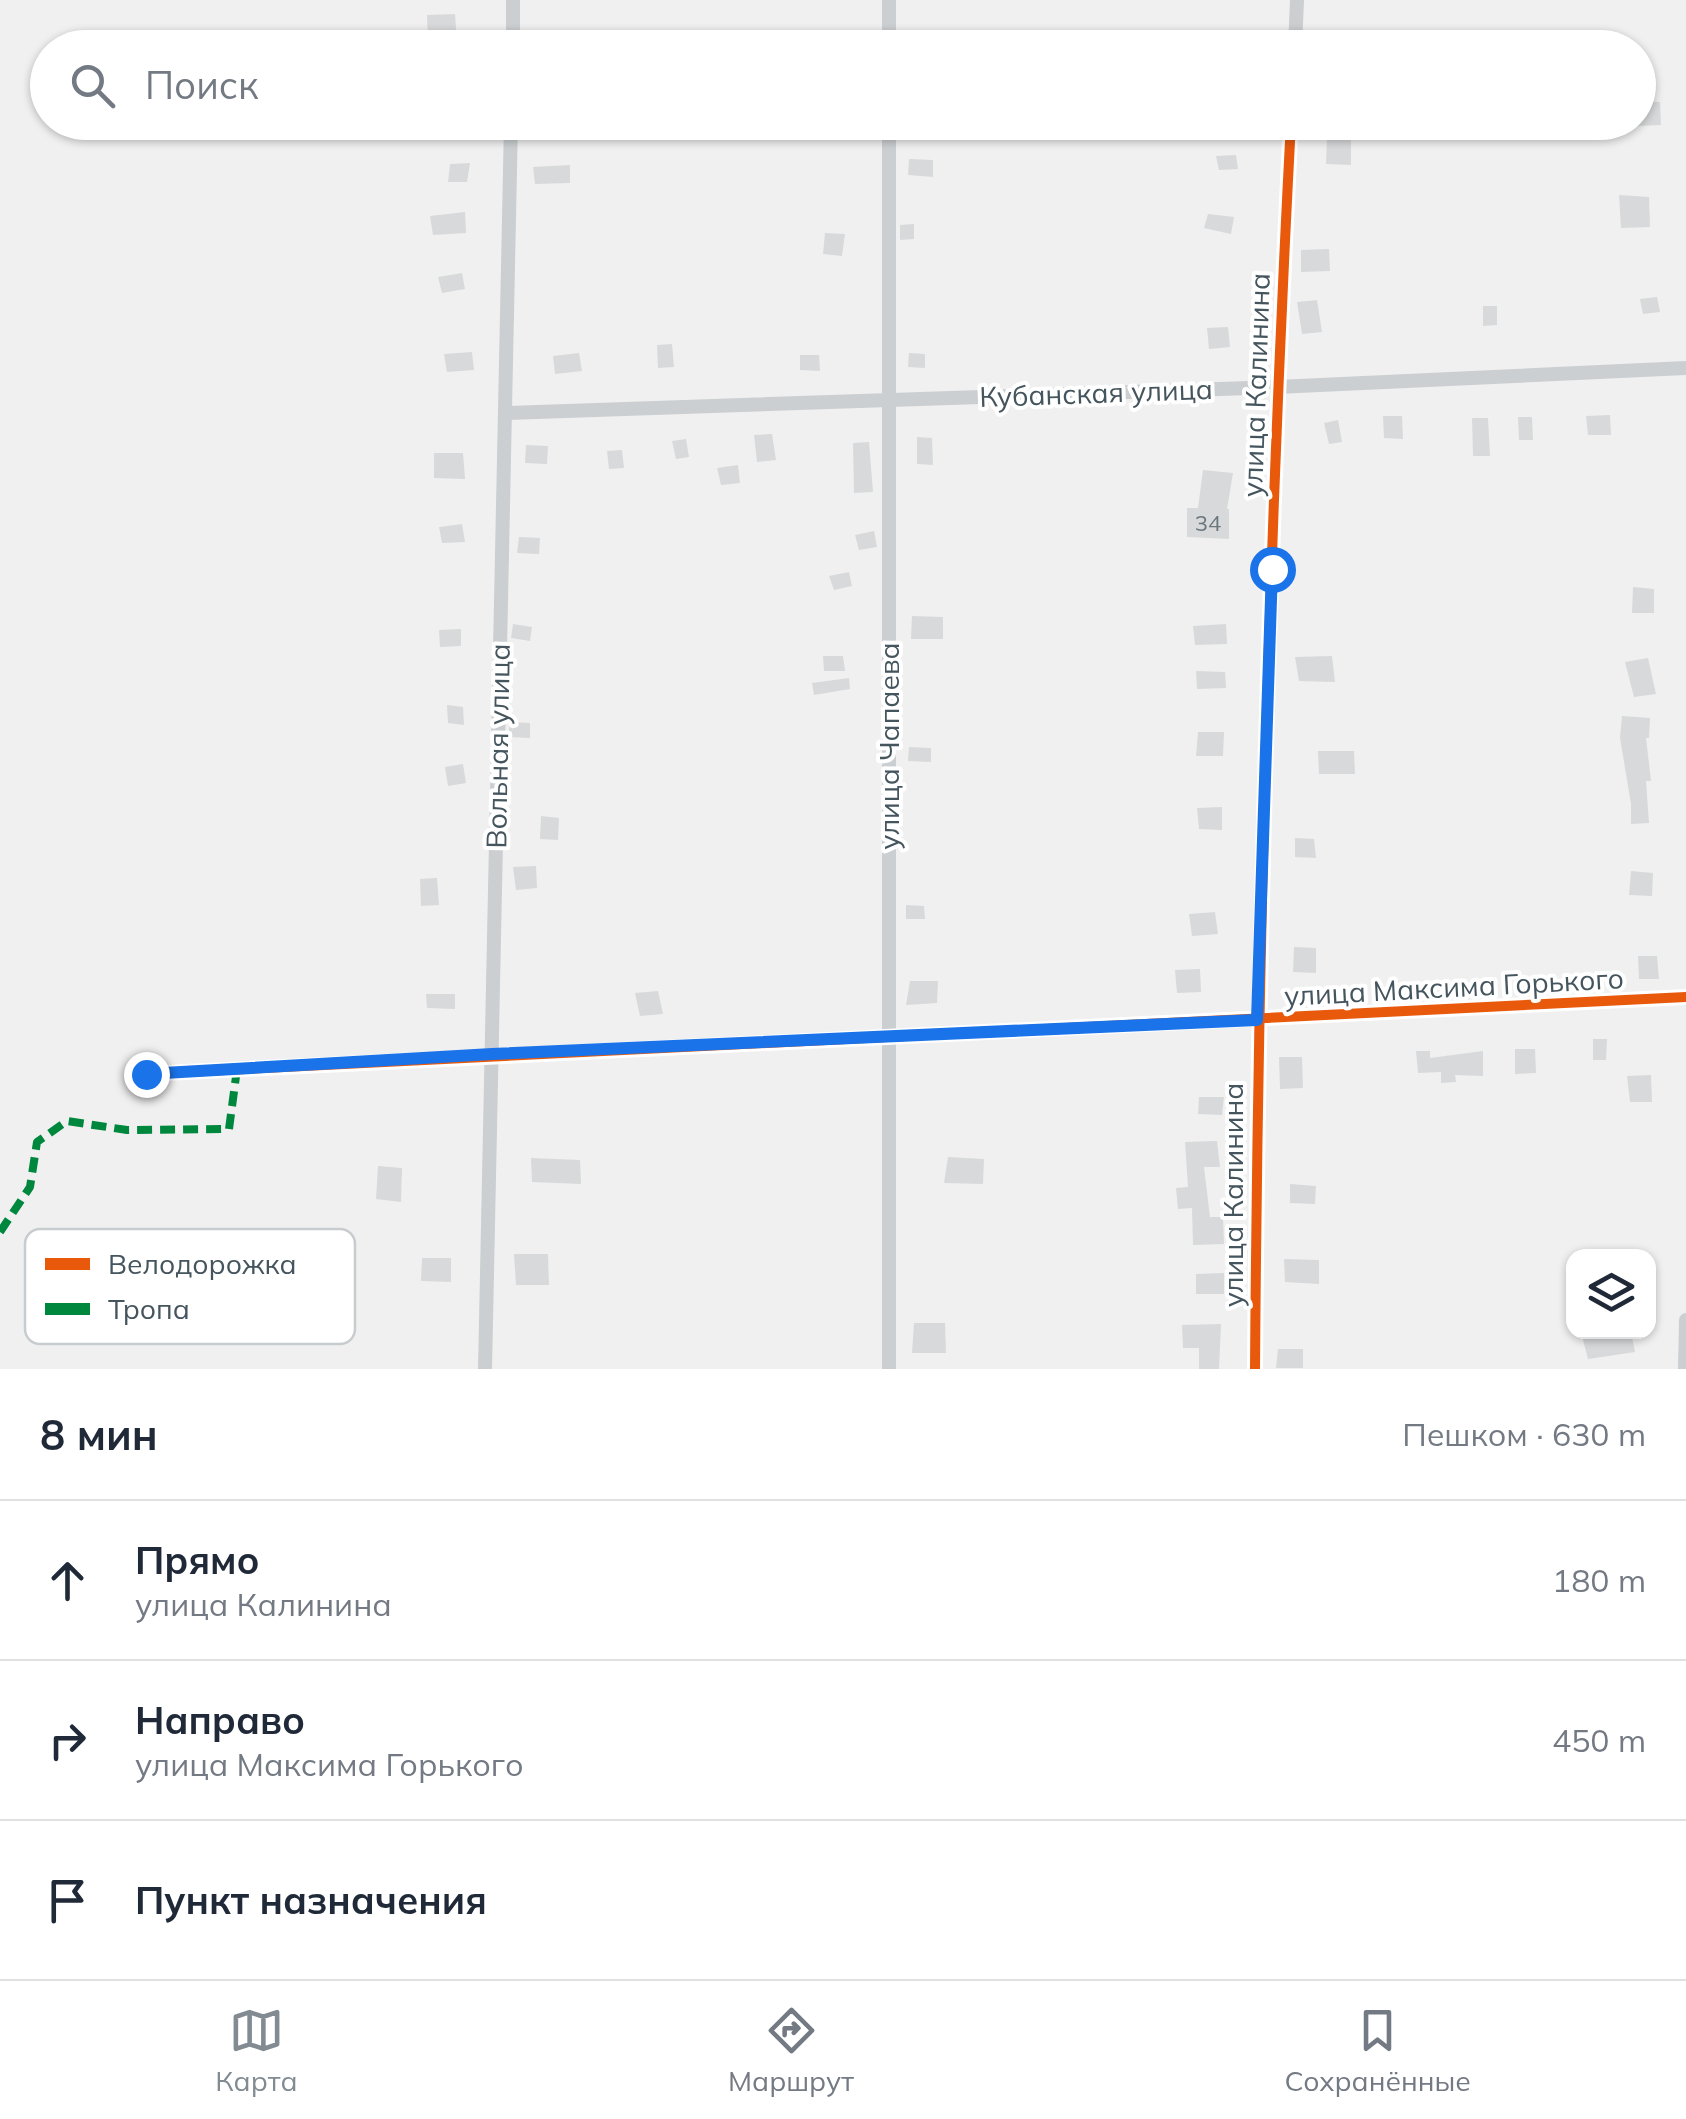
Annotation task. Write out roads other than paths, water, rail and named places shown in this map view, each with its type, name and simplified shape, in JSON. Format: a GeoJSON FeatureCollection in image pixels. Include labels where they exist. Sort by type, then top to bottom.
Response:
{"type":"FeatureCollection","features":[{"type":"Feature","properties":{"kind":"street"},"geometry":{"type":"LineString","coordinates":[[513,30],[514,0]]}},
{"type":"Feature","properties":{"kind":"street"},"geometry":{"type":"LineString","coordinates":[[888,0],[889,30]]}},
{"type":"Feature","properties":{"kind":"street"},"geometry":{"type":"LineString","coordinates":[[1296,30],[1297,0]]}},
{"type":"Feature","properties":{"kind":"street","name":"Вольная улица"},"geometry":{"type":"LineString","coordinates":[[485,1369],[511,140]]}},
{"type":"Feature","properties":{"kind":"street","name":"улица Чапаева"},"geometry":{"type":"LineString","coordinates":[[889,140],[889,1369]]}},
{"type":"Feature","properties":{"kind":"street","name":"улица Калинина"},"geometry":{"type":"LineString","coordinates":[[1255,1369],[1257,1020],[1277,386],[1290,140]]}},
{"type":"Feature","properties":{"kind":"street","name":"Кубанская улица"},"geometry":{"type":"LineString","coordinates":[[505,413],[1686,368]]}},
{"type":"Feature","properties":{"kind":"street","name":"улица Максима Горького"},"geometry":{"type":"LineString","coordinates":[[146,1074],[1686,997]]}},
{"type":"Feature","properties":{"kind":"street"},"geometry":{"type":"LineString","coordinates":[[1686,1320],[1686,1369]]}}]}
